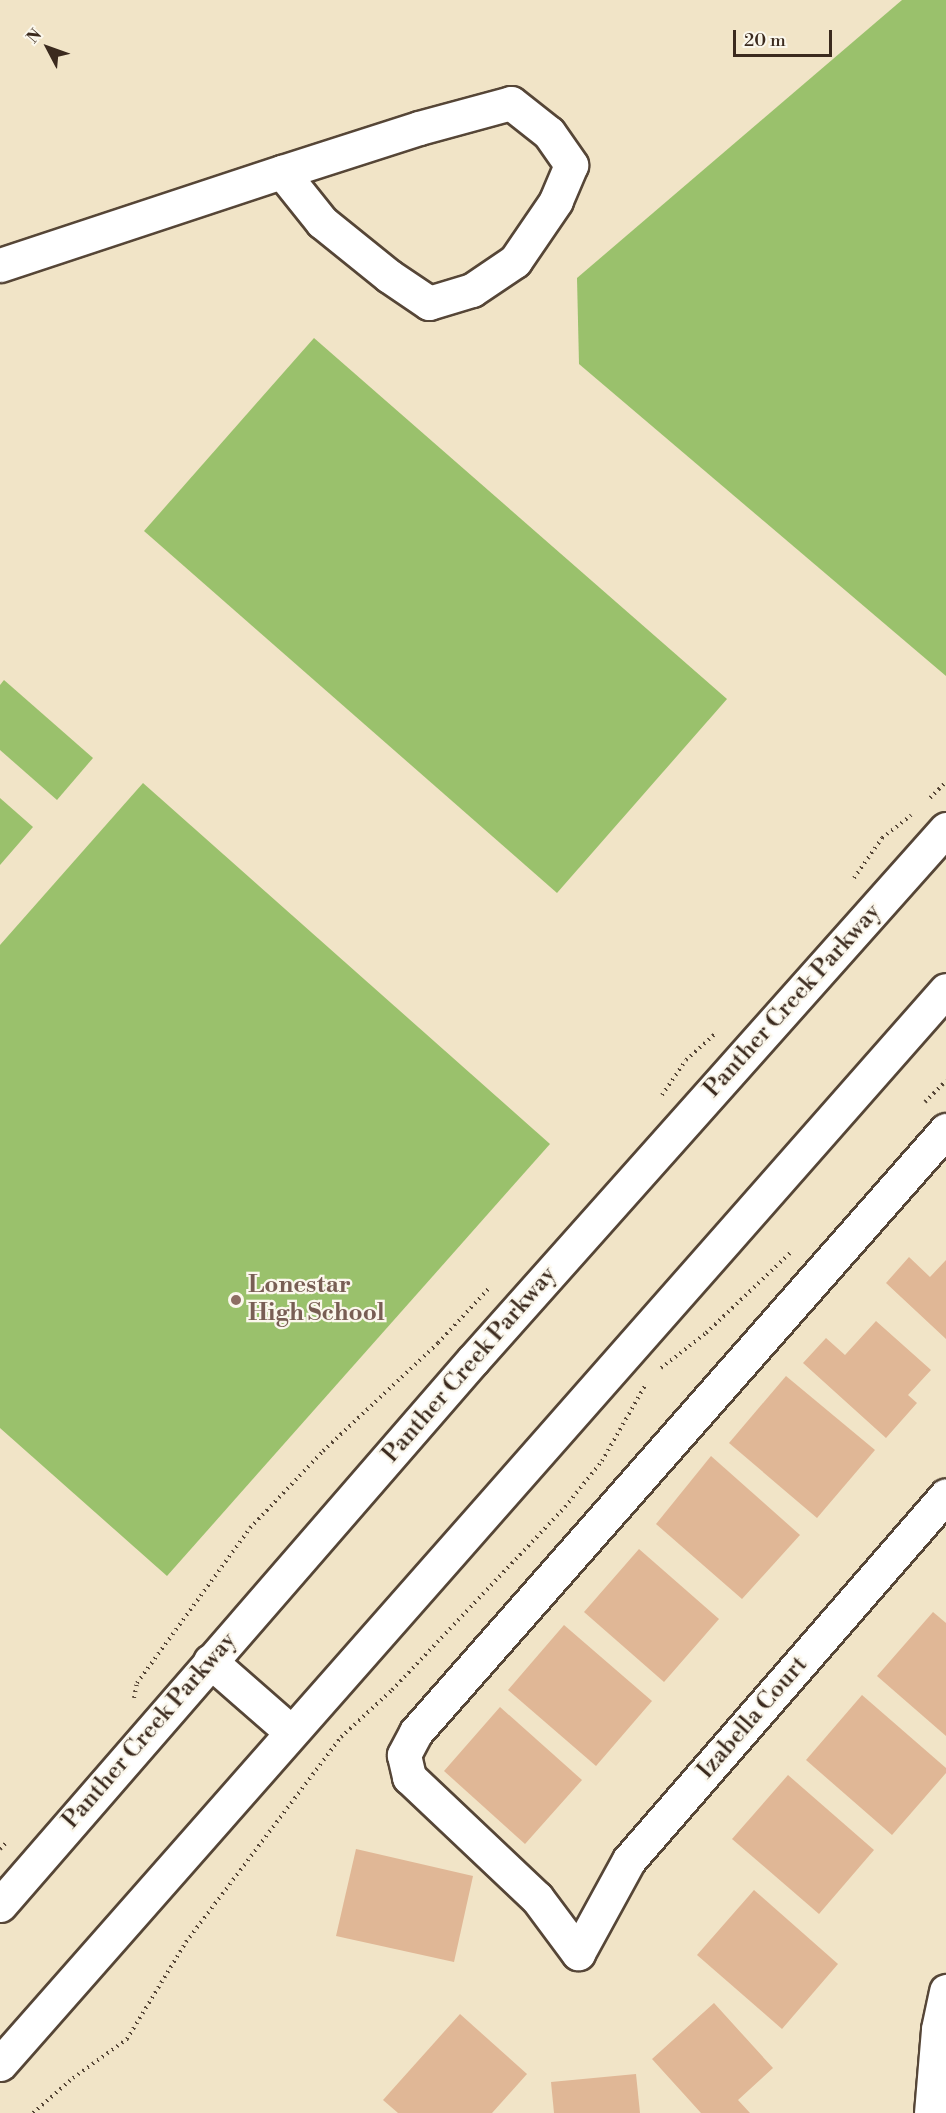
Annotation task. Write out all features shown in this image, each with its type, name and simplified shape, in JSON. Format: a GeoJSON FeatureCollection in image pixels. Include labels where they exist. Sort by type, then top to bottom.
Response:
{"type":"FeatureCollection","features":[{"type":"Feature","properties":{"kind":"main road"},"geometry":{"type":"LineString","coordinates":[[0,265],[282,172],[419,128],[511,103],[549,133],[572,165],[556,201],[515,261],[472,290],[429,303],[389,276],[322,222],[282,172]]}},
{"type":"Feature","properties":{"kind":"main road","name":"Panther Creek Parkway"},"geometry":{"type":"LineString","coordinates":[[0,1905],[210,1660],[946,829]]}},
{"type":"Feature","properties":{"kind":"main road"},"geometry":{"type":"LineString","coordinates":[[0,2064],[946,990]]}},
{"type":"Feature","properties":{"kind":"main road","name":"Izabella Court"},"geometry":{"type":"LineString","coordinates":[[946,1130],[423,1723],[404,1755],[409,1777],[537,1898],[579,1953],[629,1860],[946,1495]]}},
{"type":"Feature","properties":{"kind":"main road"},"geometry":{"type":"LineString","coordinates":[[210,1660],[291,1732]]}},
{"type":"Feature","properties":{"kind":"main road"},"geometry":{"type":"LineString","coordinates":[[931,2113],[938,2029],[946,1991]]}},
{"type":"Feature","properties":{"kind":"path"},"geometry":{"type":"LineString","coordinates":[[921,1107],[946,1081]]}},
{"type":"Feature","properties":{"kind":"path"},"geometry":{"type":"LineString","coordinates":[[33,2113],[73,2078],[127,2039],[186,1942],[341,1737],[392,1690],[565,1507],[602,1461],[652,1374],[706,1333],[793,1250]]}},
{"type":"Feature","properties":{"kind":"green space"},"geometry":{"type":"Polygon","coordinates":[[[902,0],[946,0],[946,676],[579,364],[577,278],[902,0]]]}},
{"type":"Feature","properties":{"kind":"green space"},"geometry":{"type":"Polygon","coordinates":[[[314,338],[727,699],[557,893],[144,531],[314,338]]]}},
{"type":"Feature","properties":{"kind":"green space"},"geometry":{"type":"Polygon","coordinates":[[[4,680],[93,758],[57,800],[0,750],[0,685],[4,680]]]}},
{"type":"Feature","properties":{"kind":"green space"},"geometry":{"type":"Polygon","coordinates":[[[143,783],[550,1144],[167,1576],[0,1428],[0,945],[143,783]]]}},
{"type":"Feature","properties":{"kind":"green space"},"geometry":{"type":"Polygon","coordinates":[[[0,798],[33,827],[0,865],[0,798]]]}},
{"type":"Feature","properties":{"kind":"building"},"geometry":{"type":"Polygon","coordinates":[[[909,1257],[930,1277],[946,1260],[946,1339],[886,1283],[909,1257]]]}},
{"type":"Feature","properties":{"kind":"building"},"geometry":{"type":"Polygon","coordinates":[[[876,1321],[931,1370],[908,1395],[917,1403],[886,1438],[803,1363],[826,1338],[845,1355],[876,1321]]]}},
{"type":"Feature","properties":{"kind":"building"},"geometry":{"type":"Polygon","coordinates":[[[786,1376],[875,1450],[817,1518],[729,1443],[786,1376]]]}},
{"type":"Feature","properties":{"kind":"building"},"geometry":{"type":"Polygon","coordinates":[[[711,1456],[800,1535],[742,1599],[656,1524],[711,1456]]]}},
{"type":"Feature","properties":{"kind":"building"},"geometry":{"type":"Polygon","coordinates":[[[639,1549],[719,1619],[664,1682],[584,1612],[639,1549]]]}},
{"type":"Feature","properties":{"kind":"building"},"geometry":{"type":"Polygon","coordinates":[[[933,1612],[946,1623],[946,1736],[877,1676],[933,1612]]]}},
{"type":"Feature","properties":{"kind":"building"},"geometry":{"type":"Polygon","coordinates":[[[564,1625],[652,1701],[596,1766],[508,1690],[564,1625]]]}},
{"type":"Feature","properties":{"kind":"building"},"geometry":{"type":"Polygon","coordinates":[[[862,1695],[946,1768],[946,1773],[892,1835],[806,1760],[862,1695]]]}},
{"type":"Feature","properties":{"kind":"building"},"geometry":{"type":"Polygon","coordinates":[[[500,1707],[582,1780],[525,1844],[444,1771],[500,1707]]]}},
{"type":"Feature","properties":{"kind":"building"},"geometry":{"type":"Polygon","coordinates":[[[788,1775],[874,1850],[819,1914],[732,1839],[788,1775]]]}},
{"type":"Feature","properties":{"kind":"building"},"geometry":{"type":"Polygon","coordinates":[[[356,1849],[473,1876],[454,1962],[336,1936],[356,1849]]]}},
{"type":"Feature","properties":{"kind":"building"},"geometry":{"type":"Polygon","coordinates":[[[754,1890],[838,1964],[782,2029],[697,1955],[754,1890]]]}},
{"type":"Feature","properties":{"kind":"building"},"geometry":{"type":"Polygon","coordinates":[[[714,2003],[773,2068],[738,2100],[750,2113],[701,2113],[652,2059],[714,2003]]]}},
{"type":"Feature","properties":{"kind":"building"},"geometry":{"type":"Polygon","coordinates":[[[460,2014],[527,2074],[492,2113],[398,2113],[383,2100],[460,2014]]]}},
{"type":"Feature","properties":{"kind":"building"},"geometry":{"type":"Polygon","coordinates":[[[636,2074],[640,2113],[554,2113],[551,2082],[636,2074]]]}},
{"type":"Feature","properties":{"kind":"place","name":"Lonestar High School"},"geometry":{"type":"Point","coordinates":[236,1300]}}]}
